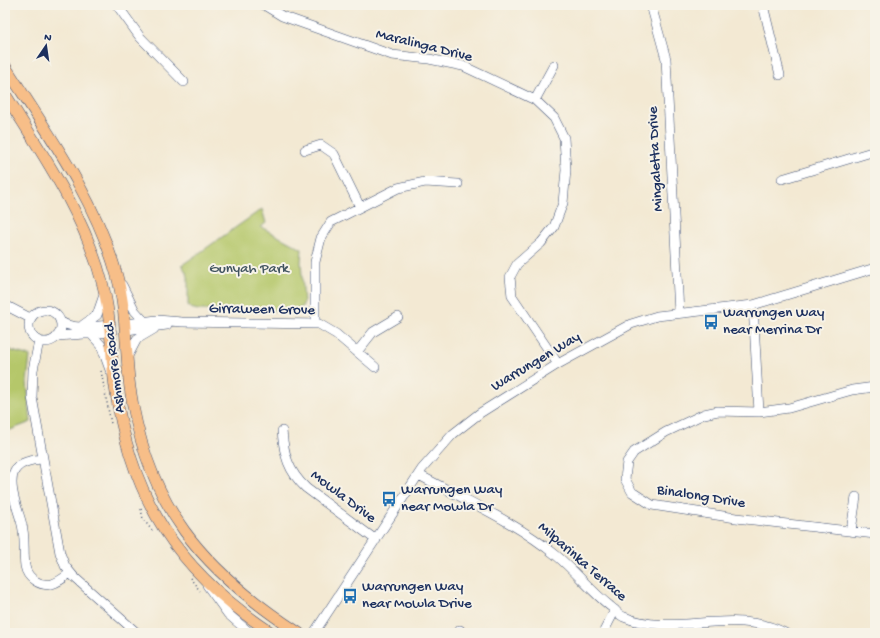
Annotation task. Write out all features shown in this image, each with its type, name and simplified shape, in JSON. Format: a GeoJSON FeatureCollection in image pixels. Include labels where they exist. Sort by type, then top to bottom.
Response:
{"type":"FeatureCollection","features":[{"type":"Feature","properties":{"kind":"main road","name":"Ashmore Road"},"geometry":{"type":"LineString","coordinates":[[5,66],[87,199],[116,275],[126,327],[130,387],[143,448],[152,474],[169,509],[195,547],[220,574],[267,612],[299,633]]}},
{"type":"Feature","properties":{"kind":"main road","name":"Ashmore Road"},"geometry":{"type":"LineString","coordinates":[[5,94],[75,208],[89,243],[105,292],[111,328],[115,382],[126,443],[139,481],[157,518],[183,557],[200,576],[232,605],[272,633]]}},
{"type":"Feature","properties":{"kind":"main road"},"geometry":{"type":"LineString","coordinates":[[111,328],[126,327]]}},
{"type":"Feature","properties":{"kind":"street","name":"Maralinga Drive"},"geometry":{"type":"LineString","coordinates":[[264,5],[282,16],[392,55],[429,59],[463,66],[535,100],[554,118],[564,138],[566,170],[563,203],[554,226],[541,243],[517,264],[510,277],[512,296],[558,364]]}},
{"type":"Feature","properties":{"kind":"street","name":"Mingaletta Drive"},"geometry":{"type":"LineString","coordinates":[[651,5],[666,59],[679,314]]}},
{"type":"Feature","properties":{"kind":"street"},"geometry":{"type":"LineString","coordinates":[[763,5],[780,75]]}},
{"type":"Feature","properties":{"kind":"street"},"geometry":{"type":"LineString","coordinates":[[119,6],[140,37],[184,82]]}},
{"type":"Feature","properties":{"kind":"street"},"geometry":{"type":"LineString","coordinates":[[535,100],[554,65]]}},
{"type":"Feature","properties":{"kind":"street"},"geometry":{"type":"LineString","coordinates":[[305,150],[321,145],[334,154],[360,207]]}},
{"type":"Feature","properties":{"kind":"street"},"geometry":{"type":"LineString","coordinates":[[782,178],[875,151]]}},
{"type":"Feature","properties":{"kind":"street"},"geometry":{"type":"LineString","coordinates":[[316,323],[315,262],[321,238],[331,222],[398,188],[425,182],[458,184]]}},
{"type":"Feature","properties":{"kind":"street","name":"Warrungen Way"},"geometry":{"type":"LineString","coordinates":[[314,633],[418,475],[458,429],[480,412],[558,364],[631,324],[657,316],[753,304],[875,268]]}},
{"type":"Feature","properties":{"kind":"street"},"geometry":{"type":"LineString","coordinates":[[116,275],[135,311],[145,322]]}},
{"type":"Feature","properties":{"kind":"street"},"geometry":{"type":"LineString","coordinates":[[80,326],[90,321],[97,315],[105,292]]}},
{"type":"Feature","properties":{"kind":"street"},"geometry":{"type":"LineString","coordinates":[[753,304],[759,412]]}},
{"type":"Feature","properties":{"kind":"street"},"geometry":{"type":"LineString","coordinates":[[5,305],[30,318]]}},
{"type":"Feature","properties":{"kind":"street"},"geometry":{"type":"LineString","coordinates":[[57,336],[61,328],[60,321],[56,314],[48,310],[39,311],[30,318],[29,332],[39,341],[47,342],[57,336],[91,334],[111,328]]}},
{"type":"Feature","properties":{"kind":"street"},"geometry":{"type":"LineString","coordinates":[[357,352],[373,332],[398,317]]}},
{"type":"Feature","properties":{"kind":"street","name":"Girraween Grove"},"geometry":{"type":"LineString","coordinates":[[126,327],[145,322],[164,320],[182,322],[316,323],[330,329],[375,367]]}},
{"type":"Feature","properties":{"kind":"street"},"geometry":{"type":"LineString","coordinates":[[60,321],[70,326],[111,328]]}},
{"type":"Feature","properties":{"kind":"street","name":"Girraween Grove"},"geometry":{"type":"LineString","coordinates":[[126,327],[166,325],[182,322]]}},
{"type":"Feature","properties":{"kind":"street"},"geometry":{"type":"LineString","coordinates":[[128,356],[134,343],[139,337],[166,325]]}},
{"type":"Feature","properties":{"kind":"street"},"geometry":{"type":"LineString","coordinates":[[91,334],[101,345],[115,382]]}},
{"type":"Feature","properties":{"kind":"street"},"geometry":{"type":"LineString","coordinates":[[39,341],[33,370],[32,397],[59,549],[64,563],[70,573],[137,633]]}},
{"type":"Feature","properties":{"kind":"street","name":"Binalong Drive"},"geometry":{"type":"LineString","coordinates":[[875,387],[852,390],[789,408],[759,412],[718,411],[704,414],[666,432],[634,452],[626,462],[625,479],[632,492],[652,505],[736,518],[875,534]]}},
{"type":"Feature","properties":{"kind":"street","name":"Mowla Drive"},"geometry":{"type":"LineString","coordinates":[[282,431],[285,458],[296,478],[306,488],[376,540]]}},
{"type":"Feature","properties":{"kind":"street"},"geometry":{"type":"LineString","coordinates":[[42,459],[21,464],[13,477],[16,502],[25,533],[25,567],[32,579],[45,585],[56,582],[70,573]]}},
{"type":"Feature","properties":{"kind":"street","name":"Milparinka Terrace"},"geometry":{"type":"LineString","coordinates":[[418,475],[524,531],[557,557],[599,597],[624,617],[654,625],[747,621],[763,624],[785,633]]}},
{"type":"Feature","properties":{"kind":"street"},"geometry":{"type":"LineString","coordinates":[[851,531],[856,497]]}},
{"type":"Feature","properties":{"kind":"street"},"geometry":{"type":"LineString","coordinates":[[200,576],[228,614],[250,633]]}},
{"type":"Feature","properties":{"kind":"street"},"geometry":{"type":"LineString","coordinates":[[603,633],[615,610]]}},
{"type":"Feature","properties":{"kind":"green space","name":"Gunyah Park"},"geometry":{"type":"Polygon","coordinates":[[[262,209],[266,223],[261,227],[302,249],[301,262],[304,302],[302,307],[295,311],[198,310],[190,308],[188,305],[188,276],[182,265],[262,209]]]}},
{"type":"Feature","properties":{"kind":"green space"},"geometry":{"type":"Polygon","coordinates":[[[5,343],[12,351],[30,356],[27,382],[31,422],[5,432],[5,343]]]}},
{"type":"Feature","properties":{"kind":"place","name":"Warrungen Way near Merrina Dr"},"geometry":{"type":"Point","coordinates":[711,322]}},
{"type":"Feature","properties":{"kind":"place","name":"Warrungen Way near Mowla Dr"},"geometry":{"type":"Point","coordinates":[389,499]}},
{"type":"Feature","properties":{"kind":"place","name":"Warrungen Way near Mowla Drive"},"geometry":{"type":"Point","coordinates":[350,596]}}]}
